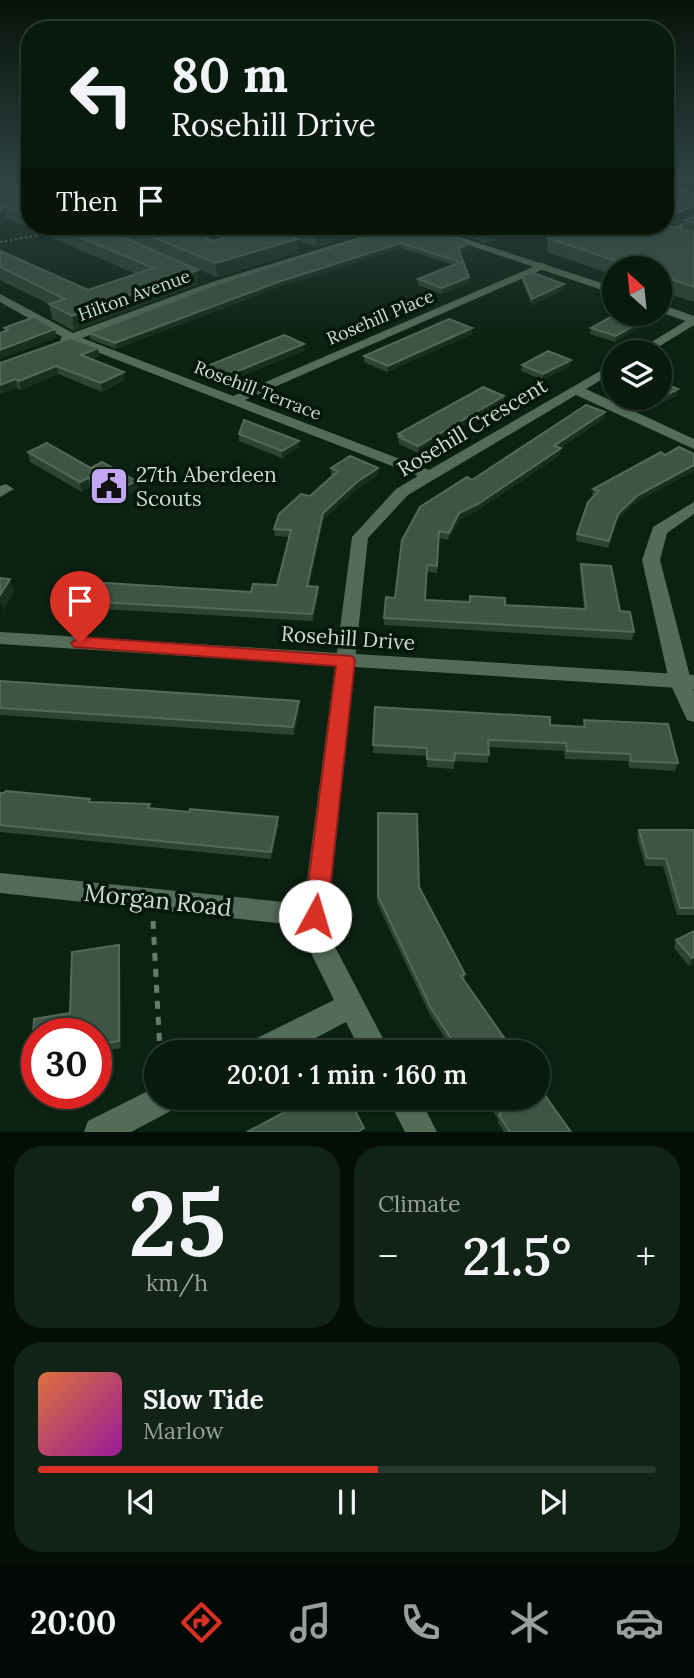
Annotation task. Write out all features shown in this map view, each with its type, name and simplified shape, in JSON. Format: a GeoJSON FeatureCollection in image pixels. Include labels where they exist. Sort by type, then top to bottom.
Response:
{"type":"FeatureCollection","features":[{"type":"Feature","properties":{"kind":"street","name":"Hilton Avenue"},"geometry":{"type":"LineString","coordinates":[[49,347],[216,284],[374,235]]}},
{"type":"Feature","properties":{"kind":"street"},"geometry":{"type":"LineString","coordinates":[[445,235],[602,287]]}},
{"type":"Feature","properties":{"kind":"street"},"geometry":{"type":"LineString","coordinates":[[646,242],[663,235]]}},
{"type":"Feature","properties":{"kind":"street"},"geometry":{"type":"LineString","coordinates":[[669,235],[684,239]]}},
{"type":"Feature","properties":{"kind":"street"},"geometry":{"type":"LineString","coordinates":[[271,236],[283,240]]}},
{"type":"Feature","properties":{"kind":"street"},"geometry":{"type":"LineString","coordinates":[[295,245],[315,253]]}},
{"type":"Feature","properties":{"kind":"street","name":"Rosehill Place"},"geometry":{"type":"LineString","coordinates":[[232,401],[542,266]]}},
{"type":"Feature","properties":{"kind":"street"},"geometry":{"type":"LineString","coordinates":[[195,275],[216,284]]}},
{"type":"Feature","properties":{"kind":"street","name":"Rosehill Terrace"},"geometry":{"type":"LineString","coordinates":[[0,297],[73,337],[232,401],[431,476]]}},
{"type":"Feature","properties":{"kind":"street"},"geometry":{"type":"LineString","coordinates":[[672,312],[694,320]]}},
{"type":"Feature","properties":{"kind":"street"},"geometry":{"type":"LineString","coordinates":[[661,340],[694,320]]}},
{"type":"Feature","properties":{"kind":"street","name":"Rosehill Crescent"},"geometry":{"type":"LineString","coordinates":[[369,1040],[320,945],[315,916],[360,537],[402,492],[602,374]]}},
{"type":"Feature","properties":{"kind":"street"},"geometry":{"type":"LineString","coordinates":[[577,390],[694,445]]}},
{"type":"Feature","properties":{"kind":"street"},"geometry":{"type":"LineString","coordinates":[[694,507],[659,531],[651,560],[694,715]]}},
{"type":"Feature","properties":{"kind":"street","name":"Rosehill Drive"},"geometry":{"type":"LineString","coordinates":[[0,638],[686,681]]}},
{"type":"Feature","properties":{"kind":"street","name":"Morgan Road"},"geometry":{"type":"LineString","coordinates":[[0,883],[315,916]]}},
{"type":"Feature","properties":{"kind":"street"},"geometry":{"type":"LineString","coordinates":[[283,1040],[350,1006]]}},
{"type":"Feature","properties":{"kind":"street"},"geometry":{"type":"LineString","coordinates":[[99,1132],[144,1109]]}},
{"type":"Feature","properties":{"kind":"street"},"geometry":{"type":"LineString","coordinates":[[409,1110],[422,1132]]}},
{"type":"Feature","properties":{"kind":"lane"},"geometry":{"type":"LineString","coordinates":[[225,246],[238,241],[230,235]]}},
{"type":"Feature","properties":{"kind":"path"},"geometry":{"type":"LineString","coordinates":[[0,242],[35,235]]}},
{"type":"Feature","properties":{"kind":"path"},"geometry":{"type":"LineString","coordinates":[[152,899],[159,1040]]}},
{"type":"Feature","properties":{"kind":"building"},"geometry":{"type":"Polygon","coordinates":[[[694,234],[694,287],[672,279],[672,256],[602,256],[548,238],[558,235],[694,234]]]}},
{"type":"Feature","properties":{"kind":"building"},"geometry":{"type":"Polygon","coordinates":[[[74,235],[118,235],[198,270],[72,316],[49,304],[65,299],[0,267],[1,251],[88,290],[154,268],[74,235]]]}},
{"type":"Feature","properties":{"kind":"building"},"geometry":{"type":"Polygon","coordinates":[[[148,235],[207,235],[207,239],[213,241],[233,235],[287,235],[298,239],[216,263],[148,235]]]}},
{"type":"Feature","properties":{"kind":"building"},"geometry":{"type":"Polygon","coordinates":[[[372,235],[447,235],[471,243],[458,248],[469,277],[442,288],[418,279],[461,262],[401,243],[278,282],[115,343],[89,333],[220,283],[372,235]]]}},
{"type":"Feature","properties":{"kind":"building"},"geometry":{"type":"Polygon","coordinates":[[[531,272],[564,284],[532,299],[522,276],[531,272]]]}},
{"type":"Feature","properties":{"kind":"building"},"geometry":{"type":"Polygon","coordinates":[[[34,317],[55,329],[0,350],[0,333],[8,330],[4,328],[34,317]]]}},
{"type":"Feature","properties":{"kind":"building"},"geometry":{"type":"Polygon","coordinates":[[[449,319],[472,328],[388,366],[364,356],[449,319]]]}},
{"type":"Feature","properties":{"kind":"building"},"geometry":{"type":"Polygon","coordinates":[[[602,322],[602,326],[633,326],[616,336],[591,328],[602,322]]]}},
{"type":"Feature","properties":{"kind":"building"},"geometry":{"type":"Polygon","coordinates":[[[284,335],[304,344],[226,376],[207,366],[284,335]]]}},
{"type":"Feature","properties":{"kind":"building"},"geometry":{"type":"Polygon","coordinates":[[[71,338],[98,348],[81,355],[124,372],[101,383],[56,366],[19,381],[16,379],[0,385],[0,363],[71,338]]]}},
{"type":"Feature","properties":{"kind":"building"},"geometry":{"type":"Polygon","coordinates":[[[548,351],[571,360],[543,374],[522,365],[548,351]]]}},
{"type":"Feature","properties":{"kind":"building"},"geometry":{"type":"Polygon","coordinates":[[[483,387],[504,396],[418,446],[399,437],[402,436],[398,434],[483,387]]]}},
{"type":"Feature","properties":{"kind":"building"},"geometry":{"type":"Polygon","coordinates":[[[586,405],[605,412],[554,446],[561,448],[478,504],[459,513],[449,533],[439,531],[437,566],[427,565],[425,600],[470,602],[470,596],[505,598],[505,605],[586,609],[581,564],[611,566],[620,611],[630,612],[634,632],[384,618],[386,597],[395,598],[402,540],[420,507],[467,477],[472,480],[586,405]]]}},
{"type":"Feature","properties":{"kind":"building"},"geometry":{"type":"Polygon","coordinates":[[[244,420],[299,441],[282,451],[239,434],[244,420]]]}},
{"type":"Feature","properties":{"kind":"building"},"geometry":{"type":"Polygon","coordinates":[[[47,443],[91,468],[102,462],[136,481],[113,493],[88,478],[80,482],[28,452],[47,443]]]}},
{"type":"Feature","properties":{"kind":"building"},"geometry":{"type":"Polygon","coordinates":[[[679,447],[694,454],[694,465],[638,495],[618,514],[609,541],[577,534],[588,502],[599,491],[593,489],[661,452],[665,455],[679,447]]]}},
{"type":"Feature","properties":{"kind":"building"},"geometry":{"type":"Polygon","coordinates":[[[350,456],[378,468],[357,482],[323,513],[307,586],[318,587],[312,614],[81,601],[90,582],[251,592],[253,584],[277,585],[291,530],[274,529],[279,514],[301,494],[310,496],[338,471],[331,468],[350,456]]]}},
{"type":"Feature","properties":{"kind":"building"},"geometry":{"type":"Polygon","coordinates":[[[0,578],[10,579],[0,595],[0,578]]]}},
{"type":"Feature","properties":{"kind":"building"},"geometry":{"type":"Polygon","coordinates":[[[0,681],[299,701],[293,727],[0,708],[0,681]]]}},
{"type":"Feature","properties":{"kind":"building"},"geometry":{"type":"Polygon","coordinates":[[[375,707],[550,717],[550,725],[585,727],[584,720],[668,724],[678,763],[631,761],[630,754],[567,751],[566,743],[488,740],[489,755],[455,753],[454,761],[427,759],[427,748],[373,745],[375,707]]]}},
{"type":"Feature","properties":{"kind":"building"},"geometry":{"type":"Polygon","coordinates":[[[6,791],[90,799],[89,802],[150,804],[148,808],[189,812],[190,809],[278,817],[271,852],[0,825],[0,793],[6,791]]]}},
{"type":"Feature","properties":{"kind":"building"},"geometry":{"type":"Polygon","coordinates":[[[378,813],[417,814],[419,887],[465,974],[461,976],[506,1040],[452,1040],[431,1008],[378,896],[378,813]]]}},
{"type":"Feature","properties":{"kind":"building"},"geometry":{"type":"Polygon","coordinates":[[[639,830],[694,830],[694,908],[680,908],[666,859],[647,858],[639,830]]]}},
{"type":"Feature","properties":{"kind":"building"},"geometry":{"type":"Polygon","coordinates":[[[694,931],[694,957],[692,958],[676,940],[694,931]]]}},
{"type":"Feature","properties":{"kind":"building"},"geometry":{"type":"Polygon","coordinates":[[[119,945],[119,1041],[112,1042],[112,1018],[40,1018],[70,1013],[72,952],[119,945]]]}},
{"type":"Feature","properties":{"kind":"building"},"geometry":{"type":"Polygon","coordinates":[[[550,1102],[571,1132],[510,1132],[499,1115],[501,1114],[498,1110],[550,1110],[550,1102]]]}},
{"type":"Feature","properties":{"kind":"building"},"geometry":{"type":"Polygon","coordinates":[[[288,1110],[355,1110],[364,1128],[357,1132],[247,1132],[288,1110]]]}},
{"type":"Feature","properties":{"kind":"place","name":"27th Aberdeen Scouts"},"geometry":{"type":"Point","coordinates":[109,486]}},
{"type":"Feature","properties":{"kind":"route"},"geometry":{"type":"LineString","coordinates":[[80,643],[346,660],[331,764],[315,916]]}}]}
